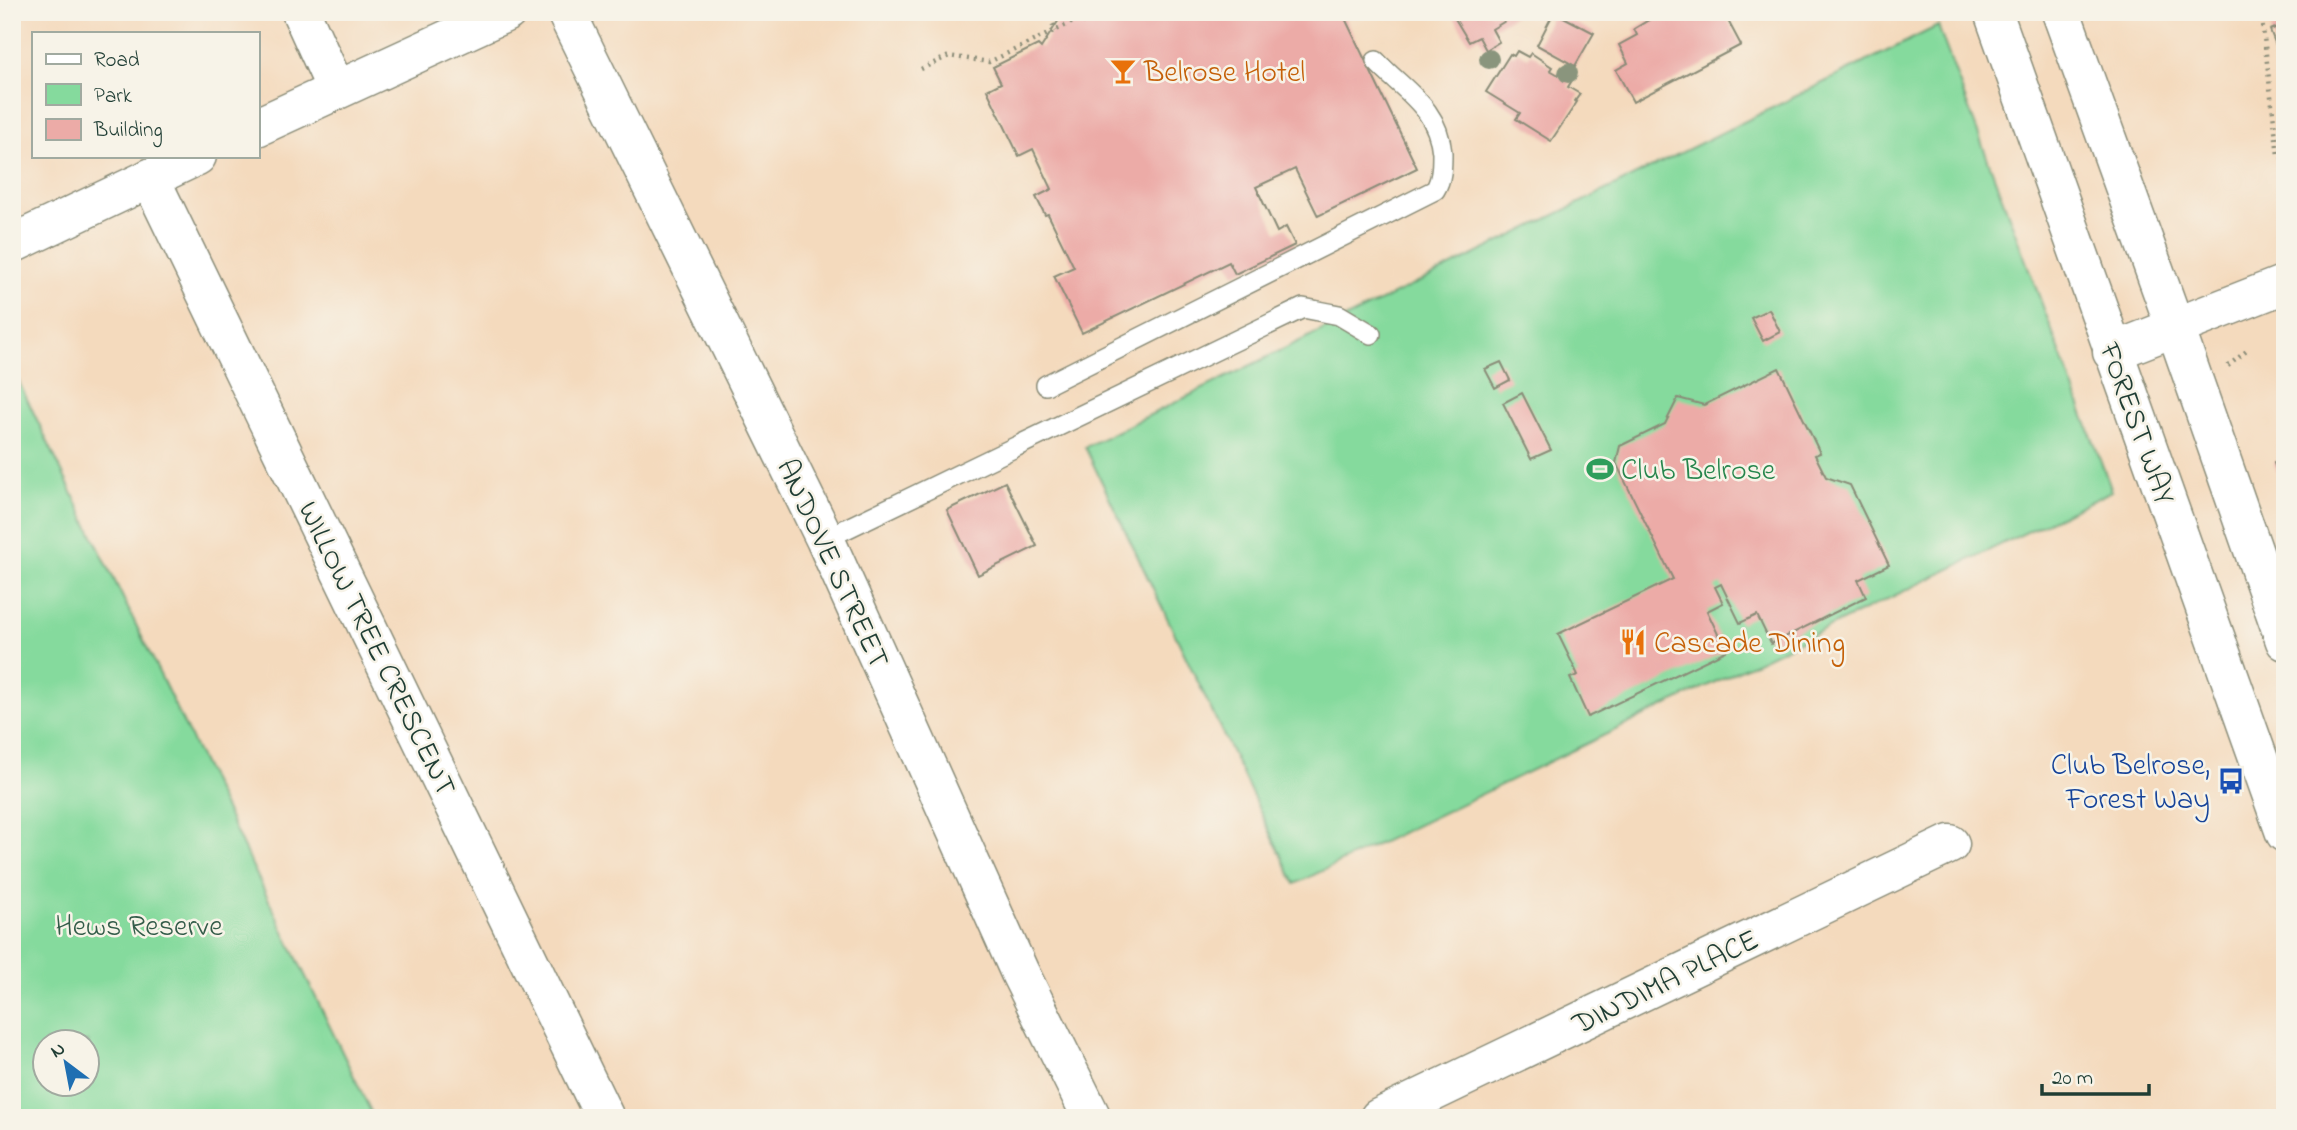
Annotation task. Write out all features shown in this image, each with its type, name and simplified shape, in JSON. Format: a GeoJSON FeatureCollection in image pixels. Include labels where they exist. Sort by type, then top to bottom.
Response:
{"type":"FeatureCollection","features":[{"type":"Feature","properties":{"kind":"street"},"geometry":{"type":"LineString","coordinates":[[301,12],[336,89]]}},
{"type":"Feature","properties":{"kind":"street"},"geometry":{"type":"LineString","coordinates":[[259,126],[507,12]]}},
{"type":"Feature","properties":{"kind":"street","name":"ANDOVE STREET"},"geometry":{"type":"LineString","coordinates":[[566,12],[825,539],[1020,972],[1092,1118]]}},
{"type":"Feature","properties":{"kind":"street","name":"FOREST WAY"},"geometry":{"type":"LineString","coordinates":[[1993,12],[2285,833]]}},
{"type":"Feature","properties":{"kind":"street"},"geometry":{"type":"LineString","coordinates":[[2061,12],[2285,641]]}},
{"type":"Feature","properties":{"kind":"street"},"geometry":{"type":"LineString","coordinates":[[12,244],[193,158]]}},
{"type":"Feature","properties":{"kind":"street","name":"WILLOW TREE CRESCENT"},"geometry":{"type":"LineString","coordinates":[[150,178],[605,1118]]}},
{"type":"Feature","properties":{"kind":"street"},"geometry":{"type":"LineString","coordinates":[[2112,352],[2285,284]]}},
{"type":"Feature","properties":{"kind":"street","name":"DINDIMA PLACE"},"geometry":{"type":"LineString","coordinates":[[1379,1118],[1950,844]]}},
{"type":"Feature","properties":{"kind":"lane"},"geometry":{"type":"LineString","coordinates":[[1046,385],[1435,190],[1439,184],[1442,161],[1436,127],[1424,106],[1376,61]]}},
{"type":"Feature","properties":{"kind":"lane"},"geometry":{"type":"LineString","coordinates":[[825,539],[1303,308],[1339,315],[1371,334]]}},
{"type":"Feature","properties":{"kind":"path"},"geometry":{"type":"LineString","coordinates":[[1046,12],[1056,30]]}},
{"type":"Feature","properties":{"kind":"path"},"geometry":{"type":"LineString","coordinates":[[921,69],[949,56],[989,62],[1094,12]]}},
{"type":"Feature","properties":{"kind":"path"},"geometry":{"type":"LineString","coordinates":[[2261,12],[2278,155],[2285,159]]}},
{"type":"Feature","properties":{"kind":"green space","name":"Club Belrose"},"geometry":{"type":"Polygon","coordinates":[[[1938,26],[2112,491],[1295,884],[1085,447],[1938,26]]]}},
{"type":"Feature","properties":{"kind":"green space","name":"Hews Reserve"},"geometry":{"type":"Polygon","coordinates":[[[12,368],[374,1118],[12,1118],[12,368]]]}},
{"type":"Feature","properties":{"kind":"building"},"geometry":{"type":"Polygon","coordinates":[[[1064,12],[1080,12],[1084,23],[1106,12],[1342,12],[1417,168],[1318,216],[1295,169],[1256,187],[1277,232],[1286,227],[1295,245],[1235,274],[1229,262],[1082,333],[1054,276],[1074,267],[1048,214],[1045,215],[1036,197],[1052,189],[1033,149],[1019,156],[987,90],[1001,83],[993,67],[1038,45],[1041,48],[1064,12]]]}},
{"type":"Feature","properties":{"kind":"building"},"geometry":{"type":"Polygon","coordinates":[[[1451,12],[1520,12],[1492,29],[1499,42],[1486,50],[1479,37],[1469,42],[1451,12]]]}},
{"type":"Feature","properties":{"kind":"building"},"geometry":{"type":"Polygon","coordinates":[[[1554,12],[1594,33],[1575,66],[1537,45],[1554,12]]]}},
{"type":"Feature","properties":{"kind":"building"},"geometry":{"type":"Polygon","coordinates":[[[1662,12],[1709,12],[1714,21],[1725,15],[1741,45],[1633,102],[1616,70],[1628,63],[1619,45],[1637,35],[1634,29],[1662,12]]]}},
{"type":"Feature","properties":{"kind":"building"},"geometry":{"type":"Polygon","coordinates":[[[2285,24],[2285,68],[2270,30],[2285,24]]]}},
{"type":"Feature","properties":{"kind":"building"},"geometry":{"type":"Polygon","coordinates":[[[1517,51],[1528,57],[1531,53],[1552,67],[1550,70],[1571,82],[1568,87],[1580,94],[1551,141],[1516,119],[1520,113],[1486,92],[1510,54],[1514,56],[1517,51]]]}},
{"type":"Feature","properties":{"kind":"building"},"geometry":{"type":"Polygon","coordinates":[[[1769,309],[1780,332],[1763,341],[1751,318],[1769,309]]]}},
{"type":"Feature","properties":{"kind":"building"},"geometry":{"type":"Polygon","coordinates":[[[1501,362],[1510,380],[1495,388],[1485,369],[1501,362]]]}},
{"type":"Feature","properties":{"kind":"building"},"geometry":{"type":"Polygon","coordinates":[[[1779,368],[1820,453],[1815,455],[1826,477],[1850,485],[1889,565],[1858,580],[1866,597],[1771,644],[1757,615],[1740,623],[1721,584],[1715,587],[1723,603],[1707,611],[1726,651],[1588,717],[1570,678],[1578,675],[1558,634],[1673,579],[1616,463],[1620,446],[1665,424],[1678,398],[1704,405],[1779,368]]]}},
{"type":"Feature","properties":{"kind":"building"},"geometry":{"type":"Polygon","coordinates":[[[1522,393],[1551,450],[1531,459],[1503,403],[1522,393]]]}},
{"type":"Feature","properties":{"kind":"building"},"geometry":{"type":"Polygon","coordinates":[[[2285,459],[2285,492],[2284,492],[2274,463],[2285,459]]]}},
{"type":"Feature","properties":{"kind":"building"},"geometry":{"type":"Polygon","coordinates":[[[1005,482],[1037,546],[978,575],[947,510],[1005,482]]]}},
{"type":"Feature","properties":{"kind":"place","name":"Belrose Hotel"},"geometry":{"type":"Point","coordinates":[1123,71]}},
{"type":"Feature","properties":{"kind":"place","name":"Club Belrose"},"geometry":{"type":"Point","coordinates":[1600,469]}},
{"type":"Feature","properties":{"kind":"place","name":"Cascade Dining"},"geometry":{"type":"Point","coordinates":[1633,642]}},
{"type":"Feature","properties":{"kind":"place","name":"Club Belrose, Forest Way"},"geometry":{"type":"Point","coordinates":[2231,781]}}]}
